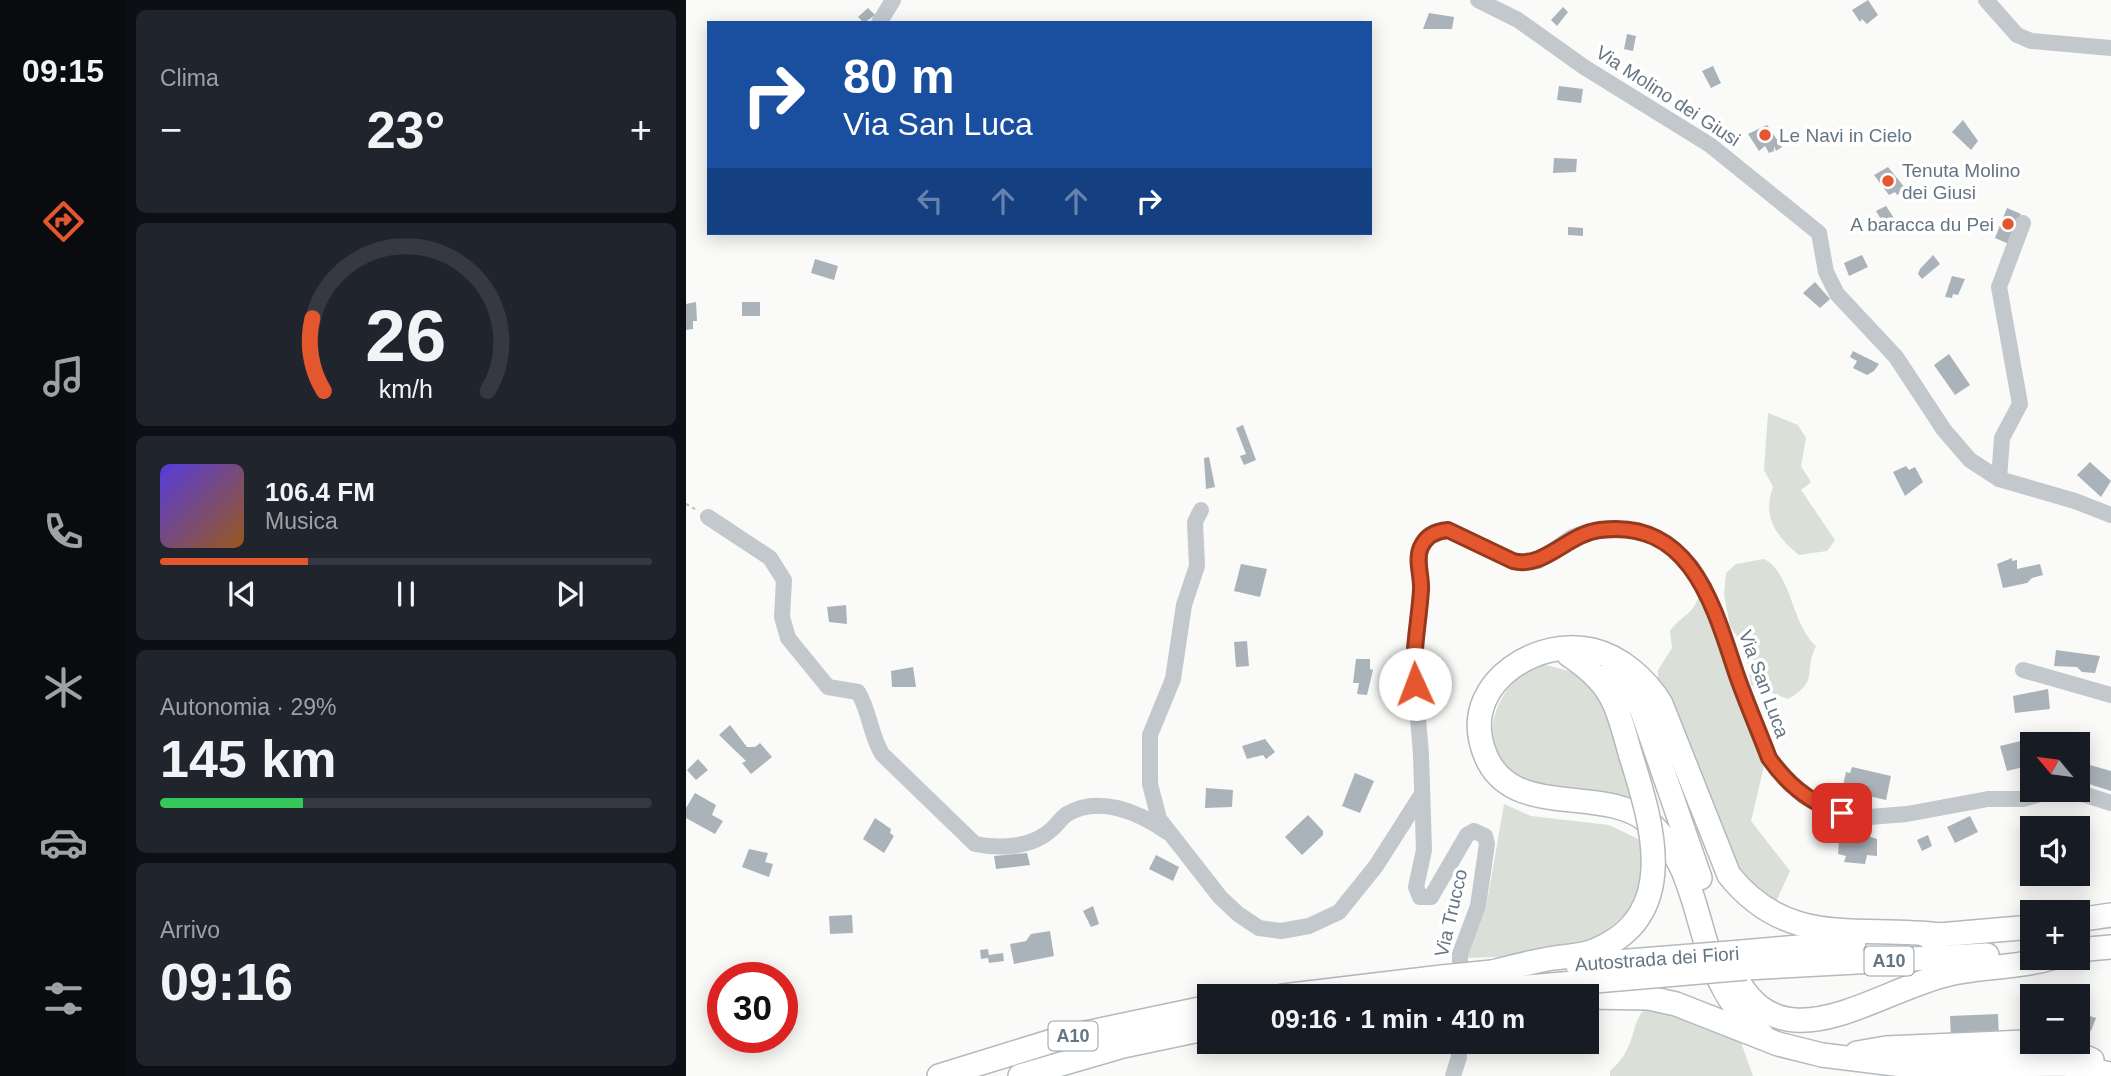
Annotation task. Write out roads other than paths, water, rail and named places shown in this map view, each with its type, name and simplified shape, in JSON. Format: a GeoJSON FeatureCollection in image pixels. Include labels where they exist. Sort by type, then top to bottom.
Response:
{"type":"FeatureCollection","features":[{"type":"Feature","properties":{"kind":"highway"},"geometry":{"type":"LineString","coordinates":[[1763,1037],[1744,1019],[1722,985],[1684,873],[1672,848],[1658,832],[1645,820],[1622,808],[1538,797],[1506,780],[1489,761],[1479,728],[1488,694],[1501,675],[1512,666],[1546,651],[1566,648],[1592,650],[1618,660],[1646,683],[1661,704],[1729,875],[1744,894],[1763,909],[1811,928],[1940,935]]}},
{"type":"Feature","properties":{"kind":"highway"},"geometry":{"type":"LineString","coordinates":[[1546,651],[1596,662],[1610,669],[1636,696],[1731,967],[1745,993],[1766,1012],[1793,1021],[1822,1021],[1949,975],[2020,963]]}},
{"type":"Feature","properties":{"kind":"highway"},"geometry":{"type":"LineString","coordinates":[[1496,971],[1595,950],[1622,934],[1634,922],[1651,885],[1655,851],[1649,815],[1610,693],[1598,676],[1569,655]]}},
{"type":"Feature","properties":{"kind":"highway"},"geometry":{"type":"LineString","coordinates":[[2090,918],[2111,915]]}},
{"type":"Feature","properties":{"kind":"highway","name":"Autostrada dei Fiori"},"geometry":{"type":"LineString","coordinates":[[1512,984],[2020,928]]}},
{"type":"Feature","properties":{"kind":"highway"},"geometry":{"type":"LineString","coordinates":[[2090,949],[2111,947]]}},
{"type":"Feature","properties":{"kind":"highway","name":"Autostrada dei Fiori"},"geometry":{"type":"LineString","coordinates":[[1462,984],[1496,971],[1744,960],[2020,953]]}},
{"type":"Feature","properties":{"kind":"highway"},"geometry":{"type":"LineString","coordinates":[[1599,997],[1649,998],[1676,1004],[1799,1051],[1910,1066],[2064,1064],[2111,1075]]}},
{"type":"Feature","properties":{"kind":"highway","name":"A10"},"geometry":{"type":"LineString","coordinates":[[939,1076],[1062,1038],[1197,1010]]}},
{"type":"Feature","properties":{"kind":"highway","name":"A10"},"geometry":{"type":"LineString","coordinates":[[1020,1076],[1123,1046],[1197,1031]]}},
{"type":"Feature","properties":{"kind":"street"},"geometry":{"type":"LineString","coordinates":[[880,21],[894,0]]}},
{"type":"Feature","properties":{"kind":"street","name":"Via Molino dei Giusi"},"geometry":{"type":"LineString","coordinates":[[1478,0],[1518,20],[1584,67],[1716,149],[1819,233],[1826,272],[1837,294],[1896,357],[1954,442],[1979,468],[1999,479],[2075,500],[2111,515]]}},
{"type":"Feature","properties":{"kind":"street"},"geometry":{"type":"LineString","coordinates":[[1986,0],[2017,35],[2031,41],[2111,48]]}},
{"type":"Feature","properties":{"kind":"street"},"geometry":{"type":"LineString","coordinates":[[1999,479],[2002,438],[2020,404],[1999,287],[2023,223]]}},
{"type":"Feature","properties":{"kind":"street"},"geometry":{"type":"LineString","coordinates":[[1201,510],[1195,522],[1196,566],[1184,605],[1173,679],[1150,735],[1153,796],[1159,819],[1220,897],[1238,914],[1259,928],[1281,931],[1309,926],[1339,912],[1376,866],[1420,797]]}},
{"type":"Feature","properties":{"kind":"street"},"geometry":{"type":"LineString","coordinates":[[708,517],[770,558],[784,580],[782,617],[788,638],[828,687],[858,692],[868,709],[872,737],[883,754],[975,844],[996,848],[1027,843],[1051,831],[1064,816],[1085,806],[1102,804],[1156,825],[1174,838]]}},
{"type":"Feature","properties":{"kind":"street","name":"Via San Luca"},"geometry":{"type":"LineString","coordinates":[[1420,797],[1421,754],[1413,659],[1421,590],[1418,558],[1424,541],[1434,533],[1448,530],[1513,561],[1525,563],[1538,561],[1572,537],[1615,529],[1654,537],[1675,550],[1692,567],[1722,630],[1769,758],[1802,795],[1826,809],[1857,818],[1907,814],[1988,799],[2023,799],[2055,790],[2070,790],[2111,803]]}},
{"type":"Feature","properties":{"kind":"street"},"geometry":{"type":"LineString","coordinates":[[2023,670],[2111,695]]}},
{"type":"Feature","properties":{"kind":"street","name":"Via Trucco"},"geometry":{"type":"LineString","coordinates":[[1420,797],[1424,850],[1416,887],[1420,897],[1433,895],[1467,835],[1478,832],[1486,840],[1478,905],[1447,984]]}},
{"type":"Feature","properties":{"kind":"street"},"geometry":{"type":"LineString","coordinates":[[1453,1076],[1459,1054]]}},
{"type":"Feature","properties":{"kind":"place","name":"Le Navi in Cielo"},"geometry":{"type":"Point","coordinates":[1765,135]}},
{"type":"Feature","properties":{"kind":"place","name":"Tenuta Molino dei Giusi"},"geometry":{"type":"Point","coordinates":[1888,181]}},
{"type":"Feature","properties":{"kind":"place","name":"A baracca du Pei"},"geometry":{"type":"Point","coordinates":[2008,224]}}]}
